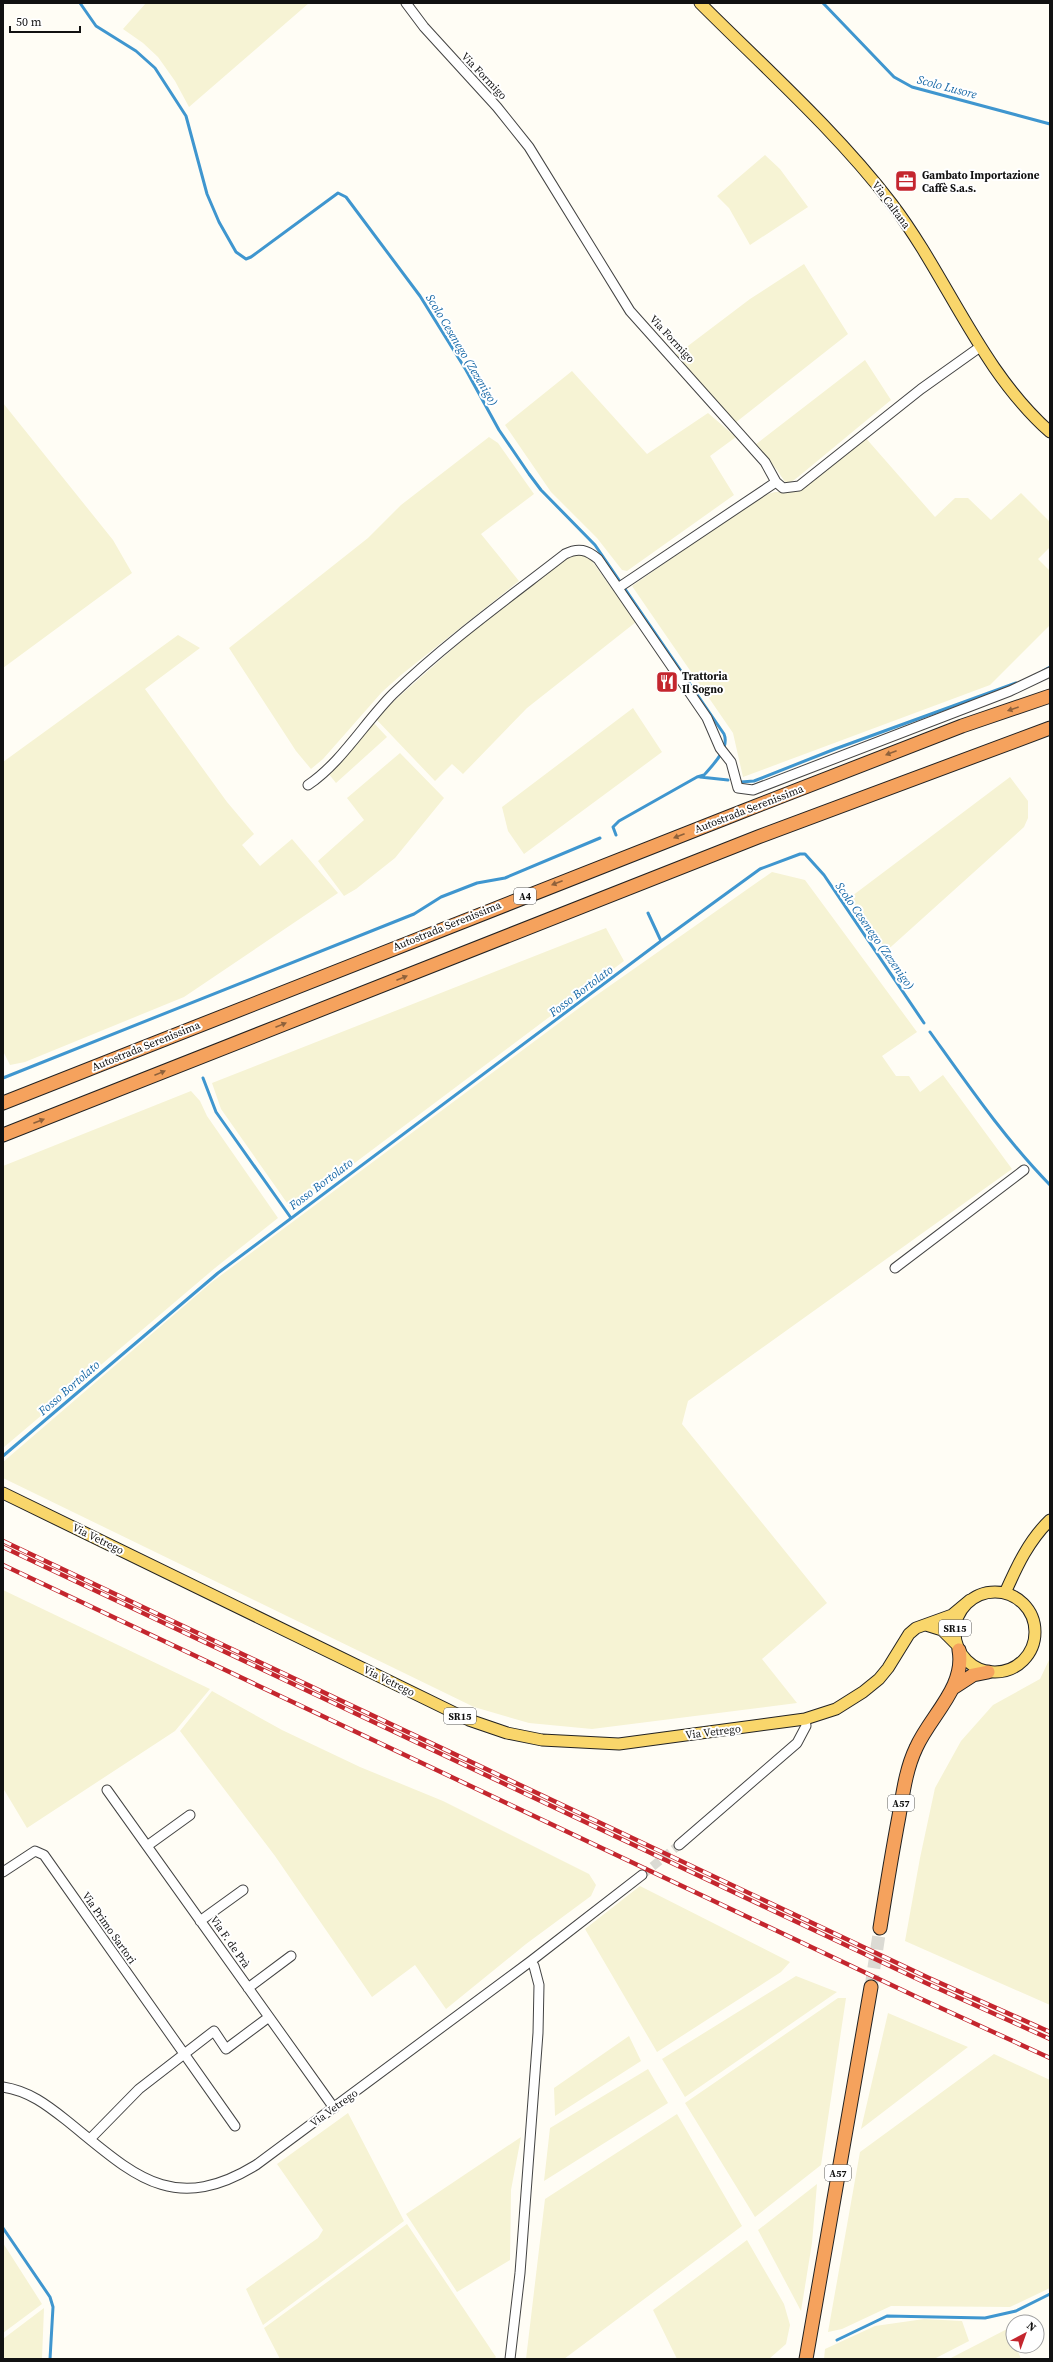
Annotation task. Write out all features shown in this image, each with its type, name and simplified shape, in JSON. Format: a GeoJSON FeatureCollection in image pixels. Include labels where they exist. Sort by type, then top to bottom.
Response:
{"type":"FeatureCollection","features":[{"type":"Feature","properties":{"kind":"highway","name":"Autostrada Serenissima"},"geometry":{"type":"LineString","coordinates":[[3,1103],[724,818],[962,726],[1050,696]]}},
{"type":"Feature","properties":{"kind":"highway"},"geometry":{"type":"LineString","coordinates":[[3,1135],[758,837],[1050,728]]}},
{"type":"Feature","properties":{"kind":"highway","name":"A57"},"geometry":{"type":"LineString","coordinates":[[880,1928],[894,1839],[908,1770],[916,1748],[952,1690],[960,1668],[958,1647]]}},
{"type":"Feature","properties":{"kind":"highway","name":"A57"},"geometry":{"type":"LineString","coordinates":[[952,1690],[974,1674],[988,1672]]}},
{"type":"Feature","properties":{"kind":"highway","name":"A57"},"geometry":{"type":"LineString","coordinates":[[806,2359],[871,1987]]}},
{"type":"Feature","properties":{"kind":"main road","name":"Via Caltana"},"geometry":{"type":"LineString","coordinates":[[700,3],[810,113],[872,179],[920,245],[980,346],[1019,401],[1050,432]]}},
{"type":"Feature","properties":{"kind":"main road","name":"Via Vetrego"},"geometry":{"type":"LineString","coordinates":[[3,1493],[469,1720],[507,1733],[542,1740],[619,1744],[805,1718],[836,1709],[863,1692],[879,1679],[888,1668],[909,1634],[925,1625],[952,1615],[980,1594],[992,1592],[1005,1593]]}},
{"type":"Feature","properties":{"kind":"main road"},"geometry":{"type":"LineString","coordinates":[[988,1672],[1002,1672],[1016,1667],[1030,1654],[1035,1641],[1035,1626],[1028,1608],[1014,1596],[1005,1593],[1019,1560],[1032,1540],[1050,1520]]}},
{"type":"Feature","properties":{"kind":"main road","name":"SR15"},"geometry":{"type":"LineString","coordinates":[[970,1600],[958,1616],[955,1625],[958,1647],[974,1666],[988,1672]]}},
{"type":"Feature","properties":{"kind":"main road"},"geometry":{"type":"LineString","coordinates":[[925,1625],[942,1630],[958,1647]]}},
{"type":"Feature","properties":{"kind":"street","name":"Via Formigo"},"geometry":{"type":"LineString","coordinates":[[406,3],[454,62],[497,107],[525,140],[630,311],[765,462],[776,482]]}},
{"type":"Feature","properties":{"kind":"street"},"geometry":{"type":"LineString","coordinates":[[622,585],[776,482],[783,488],[799,486],[921,389],[980,346]]}},
{"type":"Feature","properties":{"kind":"street"},"geometry":{"type":"LineString","coordinates":[[308,785],[330,766],[377,710],[413,676],[464,632],[565,554],[580,549],[590,553],[598,559],[622,585],[707,718],[734,770],[738,788],[753,790],[1010,691],[1050,672]]}},
{"type":"Feature","properties":{"kind":"street"},"geometry":{"type":"LineString","coordinates":[[895,1268],[1024,1170]]}},
{"type":"Feature","properties":{"kind":"street"},"geometry":{"type":"LineString","coordinates":[[679,1846],[797,1743],[806,1726],[805,1718]]}},
{"type":"Feature","properties":{"kind":"street","name":"Via F. de Prà"},"geometry":{"type":"LineString","coordinates":[[107,1790],[334,2108]]}},
{"type":"Feature","properties":{"kind":"street"},"geometry":{"type":"LineString","coordinates":[[147,1846],[190,1815]]}},
{"type":"Feature","properties":{"kind":"street","name":"Via Primo Sartori"},"geometry":{"type":"LineString","coordinates":[[3,1872],[35,1851],[41,1851],[235,2126]]}},
{"type":"Feature","properties":{"kind":"street","name":"Via Vetrego"},"geometry":{"type":"LineString","coordinates":[[3,2087],[35,2097],[132,2172],[152,2183],[169,2188],[190,2188],[221,2183],[240,2176],[334,2108],[531,1961],[642,1875]]}},
{"type":"Feature","properties":{"kind":"street"},"geometry":{"type":"LineString","coordinates":[[200,1921],[243,1890]]}},
{"type":"Feature","properties":{"kind":"street"},"geometry":{"type":"LineString","coordinates":[[248,1988],[291,1956]]}},
{"type":"Feature","properties":{"kind":"street"},"geometry":{"type":"LineString","coordinates":[[510,2359],[520,2273],[538,2033],[539,1985],[534,1966],[531,1961]]}},
{"type":"Feature","properties":{"kind":"street"},"geometry":{"type":"LineString","coordinates":[[90,2139],[139,2089],[214,2031],[226,2049],[268,2017]]}},
{"type":"Feature","properties":{"kind":"shaded area"},"geometry":{"type":"Polygon","coordinates":[[[146,3],[309,3],[189,107],[175,81],[158,57],[143,43],[123,29],[146,3]]]}},
{"type":"Feature","properties":{"kind":"shaded area"},"geometry":{"type":"Polygon","coordinates":[[[765,155],[780,169],[808,207],[750,245],[729,208],[717,196],[765,155]]]}},
{"type":"Feature","properties":{"kind":"shaded area"},"geometry":{"type":"Polygon","coordinates":[[[804,264],[848,334],[735,423],[676,355],[750,299],[804,264]]]}},
{"type":"Feature","properties":{"kind":"shaded area"},"geometry":{"type":"Polygon","coordinates":[[[865,360],[891,400],[798,477],[790,483],[785,482],[777,470],[755,445],[865,360]]]}},
{"type":"Feature","properties":{"kind":"shaded area"},"geometry":{"type":"Polygon","coordinates":[[[572,371],[647,454],[708,413],[736,437],[710,456],[734,495],[627,571],[622,570],[597,538],[551,492],[505,425],[572,371]]]}},
{"type":"Feature","properties":{"kind":"shaded area"},"geometry":{"type":"Polygon","coordinates":[[[3,403],[113,540],[132,573],[3,668],[3,403]]]}},
{"type":"Feature","properties":{"kind":"shaded area"},"geometry":{"type":"Polygon","coordinates":[[[864,436],[935,517],[955,498],[968,498],[991,520],[1021,493],[1050,522],[1050,547],[1038,559],[1050,571],[1050,625],[990,685],[743,777],[733,733],[632,586],[761,496],[775,492],[798,492],[864,436]]]}},
{"type":"Feature","properties":{"kind":"shaded area"},"geometry":{"type":"Polygon","coordinates":[[[489,437],[498,443],[534,494],[481,534],[519,581],[401,675],[382,692],[323,759],[311,769],[296,751],[229,648],[368,538],[401,505],[489,437]]]}},
{"type":"Feature","properties":{"kind":"shaded area"},"geometry":{"type":"Polygon","coordinates":[[[576,554],[587,556],[592,561],[636,622],[527,708],[463,774],[452,764],[435,781],[375,718],[466,637],[566,558],[576,554]]]}},
{"type":"Feature","properties":{"kind":"shaded area"},"geometry":{"type":"Polygon","coordinates":[[[178,635],[200,648],[145,689],[227,802],[254,834],[242,845],[260,866],[292,839],[338,893],[184,997],[25,1062],[10,1065],[3,1051],[3,762],[178,635]]]}},
{"type":"Feature","properties":{"kind":"shaded area"},"geometry":{"type":"Polygon","coordinates":[[[633,708],[662,752],[524,854],[508,831],[502,807],[633,708]]]}},
{"type":"Feature","properties":{"kind":"shaded area"},"geometry":{"type":"Polygon","coordinates":[[[372,721],[387,737],[336,783],[328,773],[372,721]]]}},
{"type":"Feature","properties":{"kind":"shaded area"},"geometry":{"type":"Polygon","coordinates":[[[400,753],[444,798],[395,858],[356,889],[344,896],[318,861],[364,820],[347,798],[400,753]]]}},
{"type":"Feature","properties":{"kind":"shaded area"},"geometry":{"type":"Polygon","coordinates":[[[1010,777],[1028,801],[1028,818],[1024,827],[883,954],[848,899],[1010,777]]]}},
{"type":"Feature","properties":{"kind":"shaded area"},"geometry":{"type":"Polygon","coordinates":[[[772,872],[805,880],[917,1032],[882,1056],[896,1076],[909,1076],[920,1092],[943,1075],[1012,1169],[688,1401],[682,1424],[827,1603],[762,1659],[797,1703],[592,1729],[529,1723],[474,1707],[3,1478],[3,1462],[212,1282],[591,999],[772,872]]]}},
{"type":"Feature","properties":{"kind":"shaded area"},"geometry":{"type":"Polygon","coordinates":[[[606,928],[624,961],[292,1210],[221,1109],[212,1083],[606,928]]]}},
{"type":"Feature","properties":{"kind":"shaded area"},"geometry":{"type":"Polygon","coordinates":[[[191,1091],[200,1101],[207,1116],[278,1218],[215,1268],[3,1448],[3,1166],[191,1091]]]}},
{"type":"Feature","properties":{"kind":"shaded area"},"geometry":{"type":"Polygon","coordinates":[[[3,1590],[210,1689],[175,1731],[27,1828],[3,1788],[3,1590]]]}},
{"type":"Feature","properties":{"kind":"shaded area"},"geometry":{"type":"Polygon","coordinates":[[[1050,1658],[1050,2005],[905,1941],[920,1858],[935,1788],[961,1741],[993,1705],[1040,1679],[1050,1658]]]}},
{"type":"Feature","properties":{"kind":"shaded area"},"geometry":{"type":"Polygon","coordinates":[[[212,1691],[282,1730],[360,1767],[443,1801],[589,1874],[596,1885],[591,1896],[526,1944],[446,2009],[415,1965],[372,1997],[275,1856],[180,1731],[212,1691]]]}},
{"type":"Feature","properties":{"kind":"shaded area"},"geometry":{"type":"Polygon","coordinates":[[[640,1886],[790,1962],[781,1972],[657,2052],[585,1929],[640,1886]]]}},
{"type":"Feature","properties":{"kind":"shaded area"},"geometry":{"type":"Polygon","coordinates":[[[796,1976],[837,1992],[685,2097],[662,2059],[796,1976]]]}},
{"type":"Feature","properties":{"kind":"shaded area"},"geometry":{"type":"Polygon","coordinates":[[[838,1998],[846,1998],[821,2165],[755,2217],[685,2103],[838,1998]]]}},
{"type":"Feature","properties":{"kind":"shaded area"},"geometry":{"type":"Polygon","coordinates":[[[888,2013],[968,2047],[861,2129],[888,2013]]]}},
{"type":"Feature","properties":{"kind":"shaded area"},"geometry":{"type":"Polygon","coordinates":[[[629,2036],[641,2061],[555,2116],[554,2088],[629,2036]]]}},
{"type":"Feature","properties":{"kind":"shaded area"},"geometry":{"type":"Polygon","coordinates":[[[994,2054],[1050,2080],[1050,2288],[1010,2307],[891,2306],[842,2329],[828,2332],[860,2152],[994,2054]]]}},
{"type":"Feature","properties":{"kind":"shaded area"},"geometry":{"type":"Polygon","coordinates":[[[648,2069],[668,2103],[544,2181],[550,2128],[648,2069]]]}},
{"type":"Feature","properties":{"kind":"shaded area"},"geometry":{"type":"Polygon","coordinates":[[[348,2113],[404,2221],[263,2325],[246,2289],[318,2238],[323,2230],[277,2164],[348,2113]]]}},
{"type":"Feature","properties":{"kind":"shaded area"},"geometry":{"type":"Polygon","coordinates":[[[677,2114],[742,2226],[564,2359],[526,2359],[545,2199],[677,2114]]]}},
{"type":"Feature","properties":{"kind":"shaded area"},"geometry":{"type":"Polygon","coordinates":[[[521,2137],[511,2190],[510,2260],[457,2292],[406,2214],[521,2137]]]}},
{"type":"Feature","properties":{"kind":"shaded area"},"geometry":{"type":"Polygon","coordinates":[[[817,2184],[812,2243],[801,2311],[758,2230],[817,2184]]]}},
{"type":"Feature","properties":{"kind":"shaded area"},"geometry":{"type":"Polygon","coordinates":[[[407,2224],[496,2357],[494,2359],[280,2359],[264,2328],[407,2224]]]}},
{"type":"Feature","properties":{"kind":"shaded area"},"geometry":{"type":"Polygon","coordinates":[[[747,2240],[784,2304],[790,2325],[786,2344],[769,2359],[677,2359],[653,2310],[747,2240]]]}},
{"type":"Feature","properties":{"kind":"shaded area"},"geometry":{"type":"Polygon","coordinates":[[[3,2243],[42,2304],[3,2333],[3,2243]]]}},
{"type":"Feature","properties":{"kind":"shaded area"},"geometry":{"type":"Polygon","coordinates":[[[44,2308],[42,2359],[3,2359],[3,2339],[44,2308]]]}},
{"type":"Feature","properties":{"kind":"shaded area"},"geometry":{"type":"Polygon","coordinates":[[[924,2319],[962,2321],[969,2341],[934,2359],[824,2359],[825,2349],[875,2326],[924,2319]]]}},
{"type":"Feature","properties":{"kind":"shaded area"},"geometry":{"type":"Polygon","coordinates":[[[1005,2330],[1005,2354],[1019,2354],[1021,2359],[949,2359],[1005,2330]]]}},
{"type":"Feature","properties":{"kind":"waterway","name":"Scolo Cesenego (Zezenigo)"},"geometry":{"type":"LineString","coordinates":[[80,3],[96,26],[136,51],[155,68],[186,116],[207,194],[219,222],[236,252],[246,259],[251,257],[338,193],[346,197],[420,296],[466,370],[499,430],[529,474],[541,490],[595,545],[724,734],[725,745],[723,750],[720,756],[704,775],[697,777],[619,821],[613,827],[616,835]]}},
{"type":"Feature","properties":{"kind":"waterway","name":"Scolo Lusore"},"geometry":{"type":"LineString","coordinates":[[823,3],[894,77],[912,87],[1050,124]]}},
{"type":"Feature","properties":{"kind":"waterway"},"geometry":{"type":"LineString","coordinates":[[1043,671],[1050,667]]}},
{"type":"Feature","properties":{"kind":"waterway"},"geometry":{"type":"LineString","coordinates":[[741,782],[754,781],[835,749],[1016,683]]}},
{"type":"Feature","properties":{"kind":"waterway"},"geometry":{"type":"LineString","coordinates":[[700,777],[728,780]]}},
{"type":"Feature","properties":{"kind":"waterway","name":"Fosso Bortolato"},"geometry":{"type":"LineString","coordinates":[[3,1078],[414,914],[441,897],[477,883],[505,878],[600,838]]}},
{"type":"Feature","properties":{"kind":"waterway"},"geometry":{"type":"LineString","coordinates":[[648,913],[661,941],[760,869],[800,854],[805,854],[824,875],[924,1023]]}},
{"type":"Feature","properties":{"kind":"waterway","name":"Fosso Bortolato"},"geometry":{"type":"LineString","coordinates":[[3,1456],[218,1273],[661,941]]}},
{"type":"Feature","properties":{"kind":"waterway","name":"Scolo Cesenego (Zezenigo)"},"geometry":{"type":"LineString","coordinates":[[930,1032],[1002,1130],[1050,1185]]}},
{"type":"Feature","properties":{"kind":"waterway"},"geometry":{"type":"LineString","coordinates":[[203,1078],[216,1112],[291,1218]]}},
{"type":"Feature","properties":{"kind":"waterway"},"geometry":{"type":"LineString","coordinates":[[3,2228],[50,2297],[53,2307],[50,2359]]}},
{"type":"Feature","properties":{"kind":"waterway"},"geometry":{"type":"LineString","coordinates":[[837,2340],[887,2316],[985,2318],[1016,2311],[1050,2294]]}},
{"type":"Feature","properties":{"kind":"tunnel"},"geometry":{"type":"LineString","coordinates":[[642,1875],[679,1845]]}},
{"type":"Feature","properties":{"kind":"tunnel"},"geometry":{"type":"LineString","coordinates":[[871,1987],[880,1928]]}},
{"type":"Feature","properties":{"kind":"railway"},"geometry":{"type":"LineString","coordinates":[[3,1541],[929,1978],[1050,2032]]}},
{"type":"Feature","properties":{"kind":"railway"},"geometry":{"type":"LineString","coordinates":[[3,1547],[926,1983],[1050,2039]]}},
{"type":"Feature","properties":{"kind":"railway"},"geometry":{"type":"LineString","coordinates":[[3,1565],[919,1998],[1050,2058]]}},
{"type":"Feature","properties":{"kind":"place","name":"Gambato Importazione Caffè S.a.s."},"geometry":{"type":"Point","coordinates":[906,181]}},
{"type":"Feature","properties":{"kind":"place","name":"Trattoria Il Sogno"},"geometry":{"type":"Point","coordinates":[667,682]}}]}
